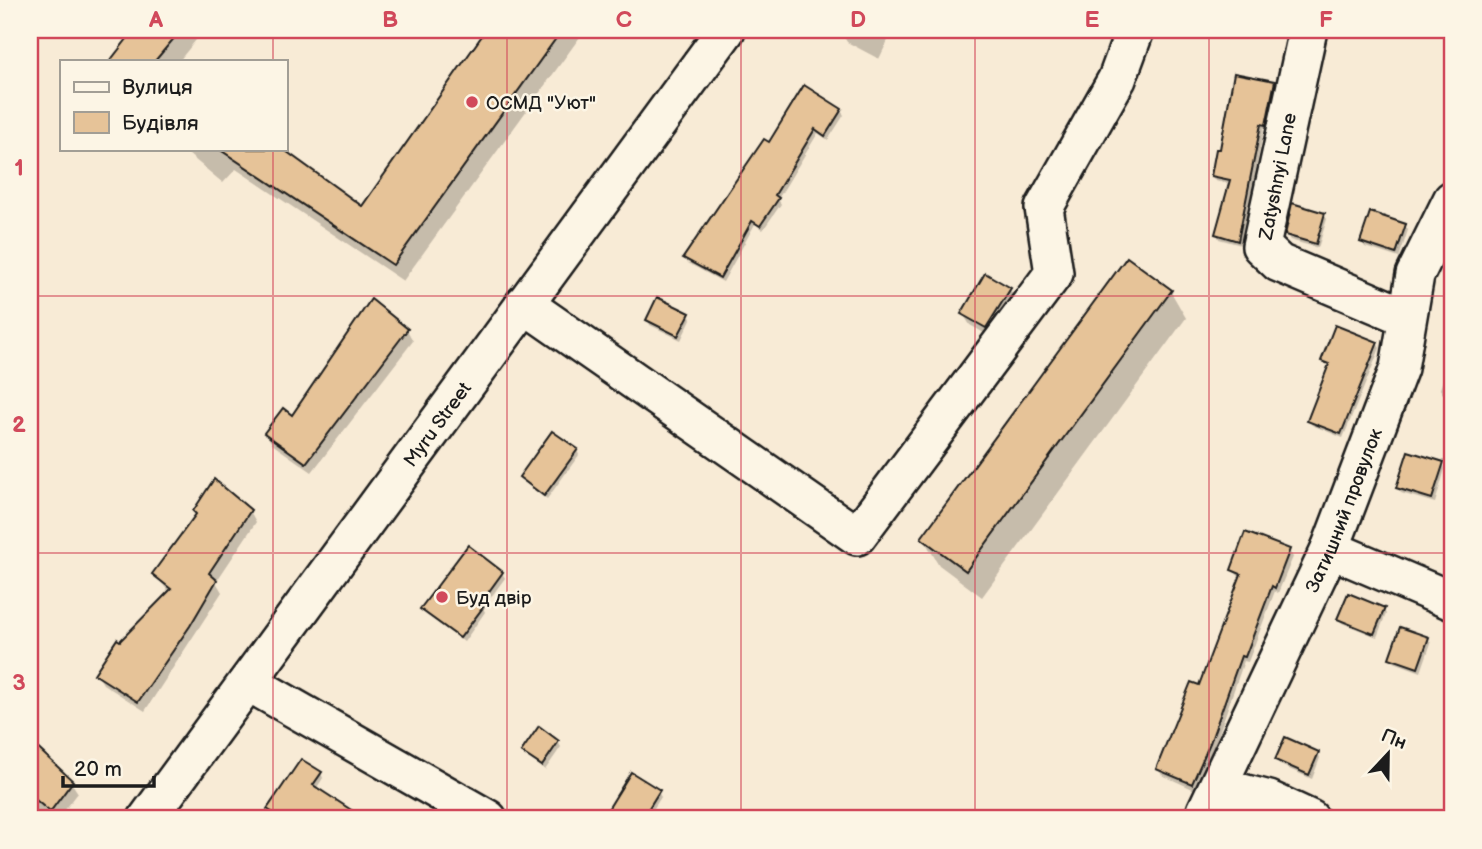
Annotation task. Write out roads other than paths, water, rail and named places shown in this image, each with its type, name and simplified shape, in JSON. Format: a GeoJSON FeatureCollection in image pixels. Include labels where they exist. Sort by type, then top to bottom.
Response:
{"type":"FeatureCollection","features":[{"type":"Feature","properties":{"kind":"street","name":"Myru Street"},"geometry":{"type":"LineString","coordinates":[[147,819],[726,30]]}},
{"type":"Feature","properties":{"kind":"street"},"geometry":{"type":"LineString","coordinates":[[524,304],[857,536],[1055,273],[1044,208],[1117,79],[1135,30]]}},
{"type":"Feature","properties":{"kind":"street","name":"Zatyshnyi Lane"},"geometry":{"type":"LineString","coordinates":[[1308,30],[1261,246],[1279,263],[1406,317]]}},
{"type":"Feature","properties":{"kind":"street","name":"Затишний провулок"},"geometry":{"type":"LineString","coordinates":[[1310,819],[1269,800],[1213,799],[1330,549],[1399,368],[1415,275],[1452,201]]}},
{"type":"Feature","properties":{"kind":"street"},"geometry":{"type":"LineString","coordinates":[[1330,549],[1452,601]]}},
{"type":"Feature","properties":{"kind":"street"},"geometry":{"type":"LineString","coordinates":[[248,682],[488,819]]}},
{"type":"Feature","properties":{"kind":"place","name":"ОСМД \"Уют\""},"geometry":{"type":"Point","coordinates":[472,102]}},
{"type":"Feature","properties":{"kind":"place","name":"Буд двір"},"geometry":{"type":"Point","coordinates":[442,597]}}]}
